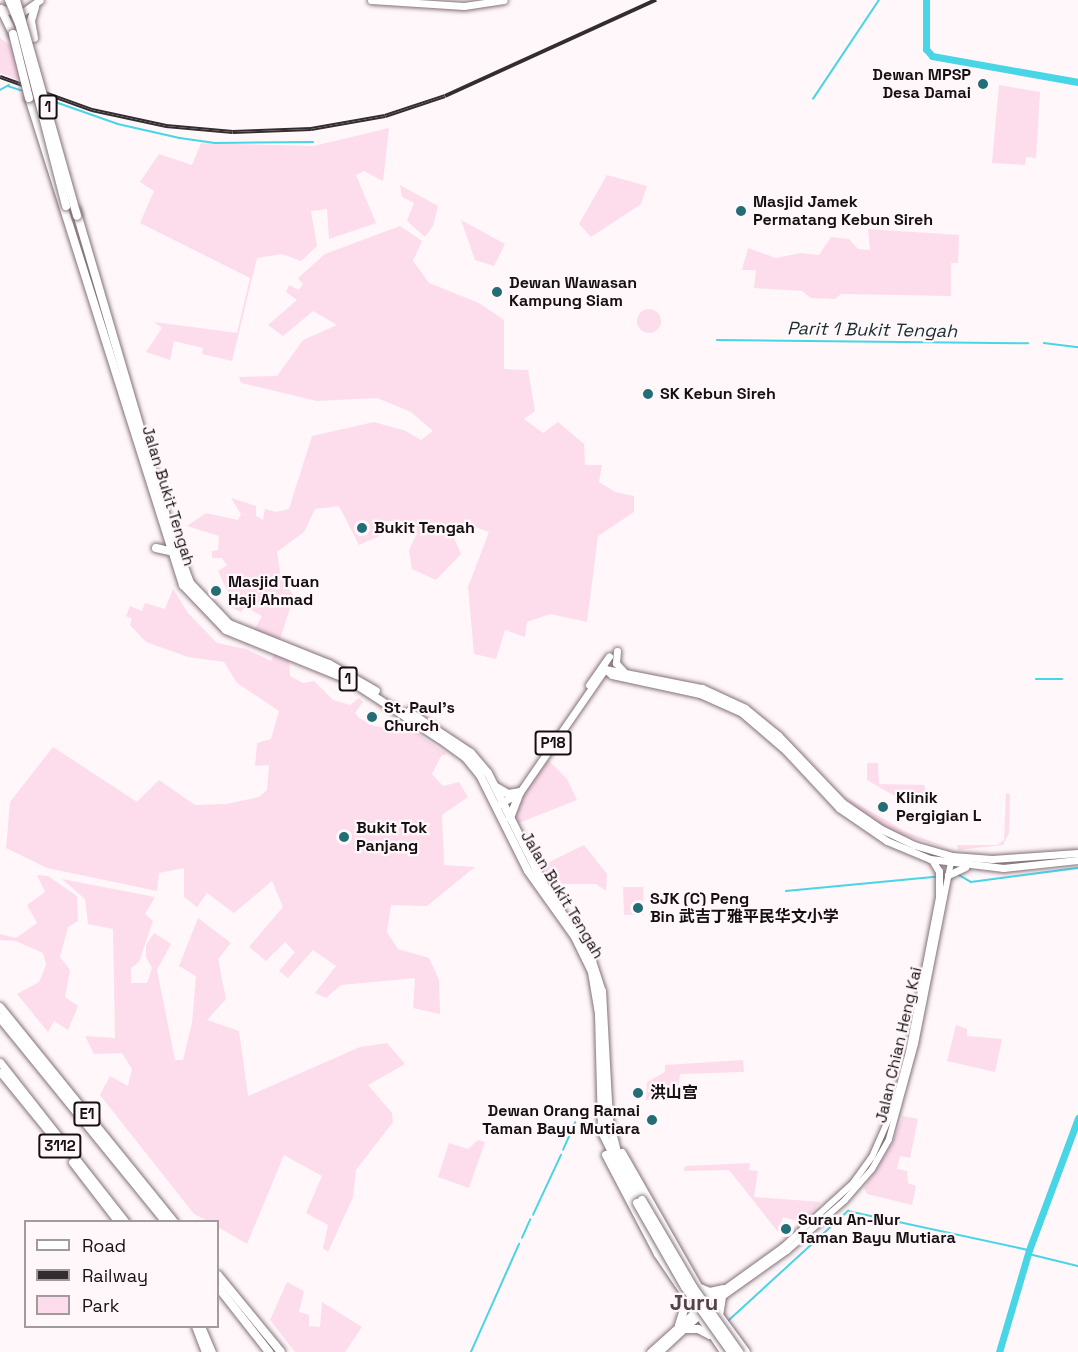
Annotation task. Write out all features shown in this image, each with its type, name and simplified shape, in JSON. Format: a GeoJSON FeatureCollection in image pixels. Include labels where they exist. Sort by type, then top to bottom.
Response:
{"type":"FeatureCollection","features":[{"type":"Feature","properties":{"kind":"highway","name":"1"},"geometry":{"type":"LineString","coordinates":[[9,0],[21,31],[67,209]]}},
{"type":"Feature","properties":{"kind":"highway","name":"1"},"geometry":{"type":"LineString","coordinates":[[16,0],[77,216]]}},
{"type":"Feature","properties":{"kind":"highway"},"geometry":{"type":"LineString","coordinates":[[38,4],[31,21],[34,38],[77,216]]}},
{"type":"Feature","properties":{"kind":"highway"},"geometry":{"type":"LineString","coordinates":[[1,9],[13,34],[54,180],[67,209]]}},
{"type":"Feature","properties":{"kind":"highway","name":"Jalan Bukit Tengah"},"geometry":{"type":"LineString","coordinates":[[67,209],[169,551],[188,592],[226,630],[349,680],[466,758],[510,818],[546,889],[579,933],[597,970],[603,1002],[606,1103],[618,1155],[639,1202],[693,1287],[739,1352]]}},
{"type":"Feature","properties":{"kind":"highway","name":"Jalan Bukit Tengah"},"geometry":{"type":"LineString","coordinates":[[77,216],[180,560],[201,599],[239,630],[353,676],[471,753],[495,786],[499,805],[528,871],[575,938],[592,972],[598,1014],[603,1132],[686,1287],[731,1352]]}},
{"type":"Feature","properties":{"kind":"highway"},"geometry":{"type":"LineString","coordinates":[[156,548],[169,551]]}},
{"type":"Feature","properties":{"kind":"highway"},"geometry":{"type":"LineString","coordinates":[[495,786],[505,793],[520,792],[510,818]]}},
{"type":"Feature","properties":{"kind":"highway","name":"E1"},"geometry":{"type":"LineString","coordinates":[[0,1007],[173,1220]]}},
{"type":"Feature","properties":{"kind":"highway","name":"E1"},"geometry":{"type":"LineString","coordinates":[[0,1018],[165,1220]]}},
{"type":"Feature","properties":{"kind":"highway"},"geometry":{"type":"LineString","coordinates":[[603,1132],[612,1169],[680,1290],[724,1352]]}},
{"type":"Feature","properties":{"kind":"highway"},"geometry":{"type":"LineString","coordinates":[[612,1133],[697,1284],[746,1352]]}},
{"type":"Feature","properties":{"kind":"highway"},"geometry":{"type":"LineString","coordinates":[[219,1276],[281,1352]]}},
{"type":"Feature","properties":{"kind":"highway"},"geometry":{"type":"LineString","coordinates":[[680,1290],[693,1293],[697,1284]]}},
{"type":"Feature","properties":{"kind":"highway"},"geometry":{"type":"LineString","coordinates":[[697,1284],[710,1292],[723,1294],[719,1316]]}},
{"type":"Feature","properties":{"kind":"highway"},"geometry":{"type":"LineString","coordinates":[[219,1288],[269,1352]]}},
{"type":"Feature","properties":{"kind":"highway"},"geometry":{"type":"LineString","coordinates":[[687,1300],[682,1327],[698,1329],[712,1337]]}},
{"type":"Feature","properties":{"kind":"highway"},"geometry":{"type":"LineString","coordinates":[[712,1337],[718,1329],[728,1329]]}},
{"type":"Feature","properties":{"kind":"main road"},"geometry":{"type":"LineString","coordinates":[[1,9],[17,14],[48,0]]}},
{"type":"Feature","properties":{"kind":"main road"},"geometry":{"type":"LineString","coordinates":[[371,0],[464,6],[504,0]]}},
{"type":"Feature","properties":{"kind":"main road"},"geometry":{"type":"LineString","coordinates":[[617,651],[616,663],[626,675],[700,694],[742,713],[786,751],[839,808],[887,841],[930,859],[1009,859],[1078,853]]}},
{"type":"Feature","properties":{"kind":"main road"},"geometry":{"type":"LineString","coordinates":[[591,686],[609,656]]}},
{"type":"Feature","properties":{"kind":"main road","name":"P18"},"geometry":{"type":"LineString","coordinates":[[499,805],[520,792],[591,686],[605,669],[626,675]]}},
{"type":"Feature","properties":{"kind":"main road"},"geometry":{"type":"LineString","coordinates":[[591,686],[605,678],[626,675],[702,688],[745,708],[846,805],[881,830],[950,860],[968,866],[1002,868],[1078,860]]}},
{"type":"Feature","properties":{"kind":"main road"},"geometry":{"type":"LineString","coordinates":[[930,859],[939,871],[939,900]]}},
{"type":"Feature","properties":{"kind":"main road","name":"Jalan Chian Heng Kai"},"geometry":{"type":"LineString","coordinates":[[710,1303],[788,1251],[861,1183],[890,1139],[901,1115],[950,860]]}},
{"type":"Feature","properties":{"kind":"main road","name":"Jalan Chian Heng Kai"},"geometry":{"type":"LineString","coordinates":[[723,1294],[783,1247],[853,1183],[882,1137],[896,1099],[939,900],[950,860]]}},
{"type":"Feature","properties":{"kind":"main road"},"geometry":{"type":"LineString","coordinates":[[948,875],[968,866]]}},
{"type":"Feature","properties":{"kind":"main road","name":"3112"},"geometry":{"type":"LineString","coordinates":[[0,1062],[125,1220]]}},
{"type":"Feature","properties":{"kind":"main road","name":"3112"},"geometry":{"type":"LineString","coordinates":[[0,1072],[117,1220]]}},
{"type":"Feature","properties":{"kind":"main road"},"geometry":{"type":"LineString","coordinates":[[888,1105],[896,1099]]}},
{"type":"Feature","properties":{"kind":"main road"},"geometry":{"type":"LineString","coordinates":[[659,1352],[682,1327],[710,1303]]}},
{"type":"Feature","properties":{"kind":"main road"},"geometry":{"type":"LineString","coordinates":[[650,1352],[682,1327]]}},
{"type":"Feature","properties":{"kind":"main road"},"geometry":{"type":"LineString","coordinates":[[196,1328],[205,1352]]}},
{"type":"Feature","properties":{"kind":"main road"},"geometry":{"type":"LineString","coordinates":[[202,1328],[212,1352]]}},
{"type":"Feature","properties":{"kind":"green space"},"geometry":{"type":"Polygon","coordinates":[[[0,38],[14,48],[23,82],[0,73],[0,38]]]}},
{"type":"Feature","properties":{"kind":"green space"},"geometry":{"type":"Polygon","coordinates":[[[999,85],[1040,92],[1036,158],[1026,157],[1025,165],[992,163],[999,85]]]}},
{"type":"Feature","properties":{"kind":"green space"},"geometry":{"type":"Polygon","coordinates":[[[389,128],[383,181],[364,171],[356,175],[376,223],[329,239],[327,209],[311,211],[317,246],[301,261],[282,254],[257,258],[232,361],[202,354],[203,348],[174,341],[170,360],[146,352],[162,328],[154,322],[237,333],[250,278],[140,223],[154,191],[140,182],[159,154],[192,165],[201,143],[314,146],[389,128]]]}},
{"type":"Feature","properties":{"kind":"green space"},"geometry":{"type":"Polygon","coordinates":[[[607,175],[647,186],[641,204],[591,237],[579,224],[607,175]]]}},
{"type":"Feature","properties":{"kind":"green space"},"geometry":{"type":"Polygon","coordinates":[[[400,185],[438,206],[433,226],[425,237],[407,221],[414,203],[402,197],[400,185]]]}},
{"type":"Feature","properties":{"kind":"green space"},"geometry":{"type":"Polygon","coordinates":[[[461,220],[505,244],[494,266],[475,260],[461,220]]]}},
{"type":"Feature","properties":{"kind":"green space"},"geometry":{"type":"Polygon","coordinates":[[[400,226],[422,241],[413,261],[429,283],[479,303],[504,320],[504,369],[528,370],[535,411],[524,419],[543,433],[558,422],[584,444],[585,465],[602,465],[599,482],[615,492],[634,496],[634,512],[598,536],[587,622],[550,614],[527,622],[525,637],[505,630],[496,659],[474,654],[468,587],[489,532],[467,524],[453,535],[461,554],[436,580],[412,569],[409,550],[417,533],[402,521],[384,521],[386,533],[359,545],[339,506],[315,509],[304,532],[277,552],[281,579],[294,596],[279,642],[253,632],[262,616],[245,607],[241,612],[227,605],[233,603],[218,571],[227,565],[222,558],[212,558],[212,551],[218,550],[219,536],[187,526],[206,513],[238,520],[241,514],[231,498],[256,506],[256,516],[263,520],[265,509],[276,512],[289,509],[312,436],[374,422],[406,431],[421,440],[433,431],[411,412],[377,398],[317,401],[241,383],[239,377],[277,376],[303,340],[337,325],[313,311],[283,336],[268,325],[297,300],[286,292],[289,285],[299,290],[303,284],[298,278],[325,254],[400,226]]]}},
{"type":"Feature","properties":{"kind":"green space"},"geometry":{"type":"Polygon","coordinates":[[[868,229],[959,235],[958,263],[951,263],[951,296],[841,294],[835,299],[811,298],[802,291],[754,288],[756,270],[742,270],[748,248],[776,258],[801,253],[819,255],[831,237],[849,239],[858,249],[870,250],[868,229]]]}},
{"type":"Feature","properties":{"kind":"green space"},"geometry":{"type":"Polygon","coordinates":[[[649,309],[657,313],[661,321],[657,329],[649,333],[641,329],[637,321],[641,313],[649,309]]]}},
{"type":"Feature","properties":{"kind":"green space"},"geometry":{"type":"Polygon","coordinates":[[[173,589],[188,613],[217,643],[246,649],[271,661],[274,654],[289,659],[290,676],[303,683],[314,681],[333,700],[350,705],[359,698],[363,702],[355,713],[359,718],[374,726],[398,730],[405,725],[447,754],[441,756],[432,774],[443,786],[459,782],[468,797],[442,815],[444,865],[475,867],[427,906],[391,905],[387,932],[398,949],[429,958],[439,980],[440,1014],[413,1008],[415,978],[341,985],[326,998],[315,993],[336,966],[313,950],[288,978],[279,971],[295,952],[285,942],[266,961],[249,947],[283,907],[272,881],[234,913],[207,893],[197,907],[184,897],[184,868],[159,873],[157,891],[47,868],[6,848],[10,802],[53,747],[137,802],[159,780],[195,805],[226,804],[259,797],[267,790],[269,765],[255,766],[257,743],[271,739],[279,711],[237,683],[224,662],[188,657],[146,642],[130,625],[132,619],[126,616],[130,606],[142,611],[145,603],[165,609],[173,589]]]}},
{"type":"Feature","properties":{"kind":"green space"},"geometry":{"type":"Polygon","coordinates":[[[548,760],[567,779],[577,800],[516,824],[514,817],[517,805],[548,760]]]}},
{"type":"Feature","properties":{"kind":"green space"},"geometry":{"type":"Polygon","coordinates":[[[867,763],[878,763],[879,784],[924,785],[927,796],[906,795],[907,803],[867,780],[867,763]]]}},
{"type":"Feature","properties":{"kind":"green space"},"geometry":{"type":"Polygon","coordinates":[[[1006,793],[1010,794],[1009,833],[1003,845],[958,850],[957,845],[997,845],[1004,840],[1006,793]]]}},
{"type":"Feature","properties":{"kind":"green space"},"geometry":{"type":"Polygon","coordinates":[[[845,796],[904,831],[946,847],[894,833],[857,811],[845,796]]]}},
{"type":"Feature","properties":{"kind":"green space"},"geometry":{"type":"Polygon","coordinates":[[[584,845],[607,874],[606,891],[596,884],[548,884],[540,876],[537,868],[584,845]]]}},
{"type":"Feature","properties":{"kind":"green space"},"geometry":{"type":"Polygon","coordinates":[[[37,875],[48,876],[77,896],[78,921],[68,927],[60,957],[70,970],[65,997],[78,1006],[68,1030],[54,1021],[48,1032],[17,994],[39,982],[46,965],[43,953],[16,941],[0,940],[0,934],[16,938],[37,923],[27,905],[45,892],[37,875]]]}},
{"type":"Feature","properties":{"kind":"green space"},"geometry":{"type":"Polygon","coordinates":[[[62,879],[155,897],[145,914],[153,921],[139,962],[131,968],[131,983],[147,983],[152,968],[146,957],[146,945],[154,933],[171,944],[157,970],[175,1060],[183,1060],[192,1023],[196,976],[179,966],[198,918],[231,943],[218,959],[226,999],[207,1020],[239,1031],[248,1096],[360,1047],[387,1043],[405,1064],[368,1085],[392,1113],[393,1122],[356,1170],[353,1197],[328,1252],[323,1248],[328,1225],[306,1213],[322,1176],[284,1155],[247,1244],[219,1228],[219,1220],[206,1220],[194,1214],[100,1095],[110,1076],[128,1086],[132,1069],[122,1053],[94,1054],[85,1036],[115,1038],[113,929],[88,924],[85,899],[62,879]]]}},
{"type":"Feature","properties":{"kind":"green space"},"geometry":{"type":"Polygon","coordinates":[[[623,887],[643,887],[644,915],[624,915],[623,887]]]}},
{"type":"Feature","properties":{"kind":"green space"},"geometry":{"type":"Polygon","coordinates":[[[956,1025],[967,1029],[967,1036],[1002,1039],[995,1072],[947,1061],[956,1025]]]}},
{"type":"Feature","properties":{"kind":"green space"},"geometry":{"type":"Polygon","coordinates":[[[743,1060],[744,1072],[680,1074],[678,1091],[669,1091],[660,1100],[646,1100],[647,1082],[665,1072],[665,1065],[743,1060]]]}},
{"type":"Feature","properties":{"kind":"green space"},"geometry":{"type":"Polygon","coordinates":[[[903,1116],[918,1119],[910,1158],[900,1156],[897,1169],[907,1171],[908,1183],[916,1186],[912,1205],[867,1194],[864,1188],[892,1144],[903,1116]]]}},
{"type":"Feature","properties":{"kind":"green space"},"geometry":{"type":"Polygon","coordinates":[[[478,1140],[485,1142],[469,1188],[438,1177],[449,1143],[468,1149],[478,1140]]]}},
{"type":"Feature","properties":{"kind":"green space"},"geometry":{"type":"Polygon","coordinates":[[[750,1163],[749,1170],[758,1171],[754,1197],[821,1202],[802,1222],[783,1217],[778,1232],[729,1170],[684,1171],[685,1166],[750,1163]]]}},
{"type":"Feature","properties":{"kind":"green space"},"geometry":{"type":"Polygon","coordinates":[[[287,1282],[304,1291],[299,1312],[309,1315],[309,1326],[320,1327],[322,1302],[362,1327],[345,1352],[295,1352],[270,1320],[287,1282]]]}},
{"type":"Feature","properties":{"kind":"waterway"},"geometry":{"type":"LineString","coordinates":[[813,99],[879,0]]}},
{"type":"Feature","properties":{"kind":"waterway"},"geometry":{"type":"LineString","coordinates":[[926,0],[926,49],[932,56],[1078,82]]}},
{"type":"Feature","properties":{"kind":"waterway"},"geometry":{"type":"LineString","coordinates":[[0,90],[9,85]]}},
{"type":"Feature","properties":{"kind":"waterway"},"geometry":{"type":"LineString","coordinates":[[8,86],[23,91]]}},
{"type":"Feature","properties":{"kind":"waterway"},"geometry":{"type":"LineString","coordinates":[[47,99],[118,124],[180,138],[215,143],[313,142]]}},
{"type":"Feature","properties":{"kind":"waterway","name":"Parit 1 Bukit Tengah"},"geometry":{"type":"LineString","coordinates":[[717,340],[1028,343]]}},
{"type":"Feature","properties":{"kind":"waterway","name":"Parit 1 Bukit Tengah"},"geometry":{"type":"LineString","coordinates":[[1044,343],[1078,347]]}},
{"type":"Feature","properties":{"kind":"waterway"},"geometry":{"type":"LineString","coordinates":[[1036,679],[1062,679]]}},
{"type":"Feature","properties":{"kind":"waterway"},"geometry":{"type":"LineString","coordinates":[[959,875],[971,882],[1078,868]]}},
{"type":"Feature","properties":{"kind":"waterway"},"geometry":{"type":"LineString","coordinates":[[786,891],[935,877]]}},
{"type":"Feature","properties":{"kind":"waterway"},"geometry":{"type":"LineString","coordinates":[[999,1352],[1029,1250],[1078,1118]]}},
{"type":"Feature","properties":{"kind":"waterway"},"geometry":{"type":"LineString","coordinates":[[563,1150],[575,1123]]}},
{"type":"Feature","properties":{"kind":"waterway"},"geometry":{"type":"LineString","coordinates":[[533,1215],[561,1155]]}},
{"type":"Feature","properties":{"kind":"waterway"},"geometry":{"type":"LineString","coordinates":[[728,1321],[848,1211],[1029,1250]]}},
{"type":"Feature","properties":{"kind":"waterway"},"geometry":{"type":"LineString","coordinates":[[522,1238],[530,1220]]}},
{"type":"Feature","properties":{"kind":"waterway"},"geometry":{"type":"LineString","coordinates":[[471,1352],[519,1244]]}},
{"type":"Feature","properties":{"kind":"waterway"},"geometry":{"type":"LineString","coordinates":[[1029,1254],[1078,1266]]}},
{"type":"Feature","properties":{"kind":"railway"},"geometry":{"type":"LineString","coordinates":[[0,77],[92,110],[166,126],[233,132],[311,129],[385,116],[445,96],[656,0]]}},
{"type":"Feature","properties":{"kind":"place","name":"Dewan MPSP Desa Damai"},"geometry":{"type":"Point","coordinates":[983,84]}},
{"type":"Feature","properties":{"kind":"place","name":"Masjid Jamek Permatang Kebun Sireh"},"geometry":{"type":"Point","coordinates":[741,211]}},
{"type":"Feature","properties":{"kind":"place","name":"Dewan Wawasan Kampung Siam"},"geometry":{"type":"Point","coordinates":[497,292]}},
{"type":"Feature","properties":{"kind":"place","name":"SK Kebun Sireh"},"geometry":{"type":"Point","coordinates":[648,394]}},
{"type":"Feature","properties":{"kind":"place","name":"Bukit Tengah"},"geometry":{"type":"Point","coordinates":[362,528]}},
{"type":"Feature","properties":{"kind":"place","name":"Masjid Tuan Haji Ahmad"},"geometry":{"type":"Point","coordinates":[216,591]}},
{"type":"Feature","properties":{"kind":"place","name":"St. Paul's Church"},"geometry":{"type":"Point","coordinates":[372,717]}},
{"type":"Feature","properties":{"kind":"place","name":"Klinik Pergigian L"},"geometry":{"type":"Point","coordinates":[883,807]}},
{"type":"Feature","properties":{"kind":"place","name":"Bukit Tok Panjang"},"geometry":{"type":"Point","coordinates":[344,837]}},
{"type":"Feature","properties":{"kind":"place","name":"SJK (C) Peng Bin 武吉丁雅平民华文小学"},"geometry":{"type":"Point","coordinates":[638,908]}},
{"type":"Feature","properties":{"kind":"place","name":"洪山宫"},"geometry":{"type":"Point","coordinates":[638,1093]}},
{"type":"Feature","properties":{"kind":"place","name":"Dewan Orang Ramai Taman Bayu Mutiara"},"geometry":{"type":"Point","coordinates":[652,1120]}},
{"type":"Feature","properties":{"kind":"place","name":"Surau An-Nur Taman Bayu Mutiara"},"geometry":{"type":"Point","coordinates":[786,1229]}},
{"type":"Feature","properties":{"kind":"district","name":"Juru"},"geometry":{"type":"Point","coordinates":[694,1303]}}]}
